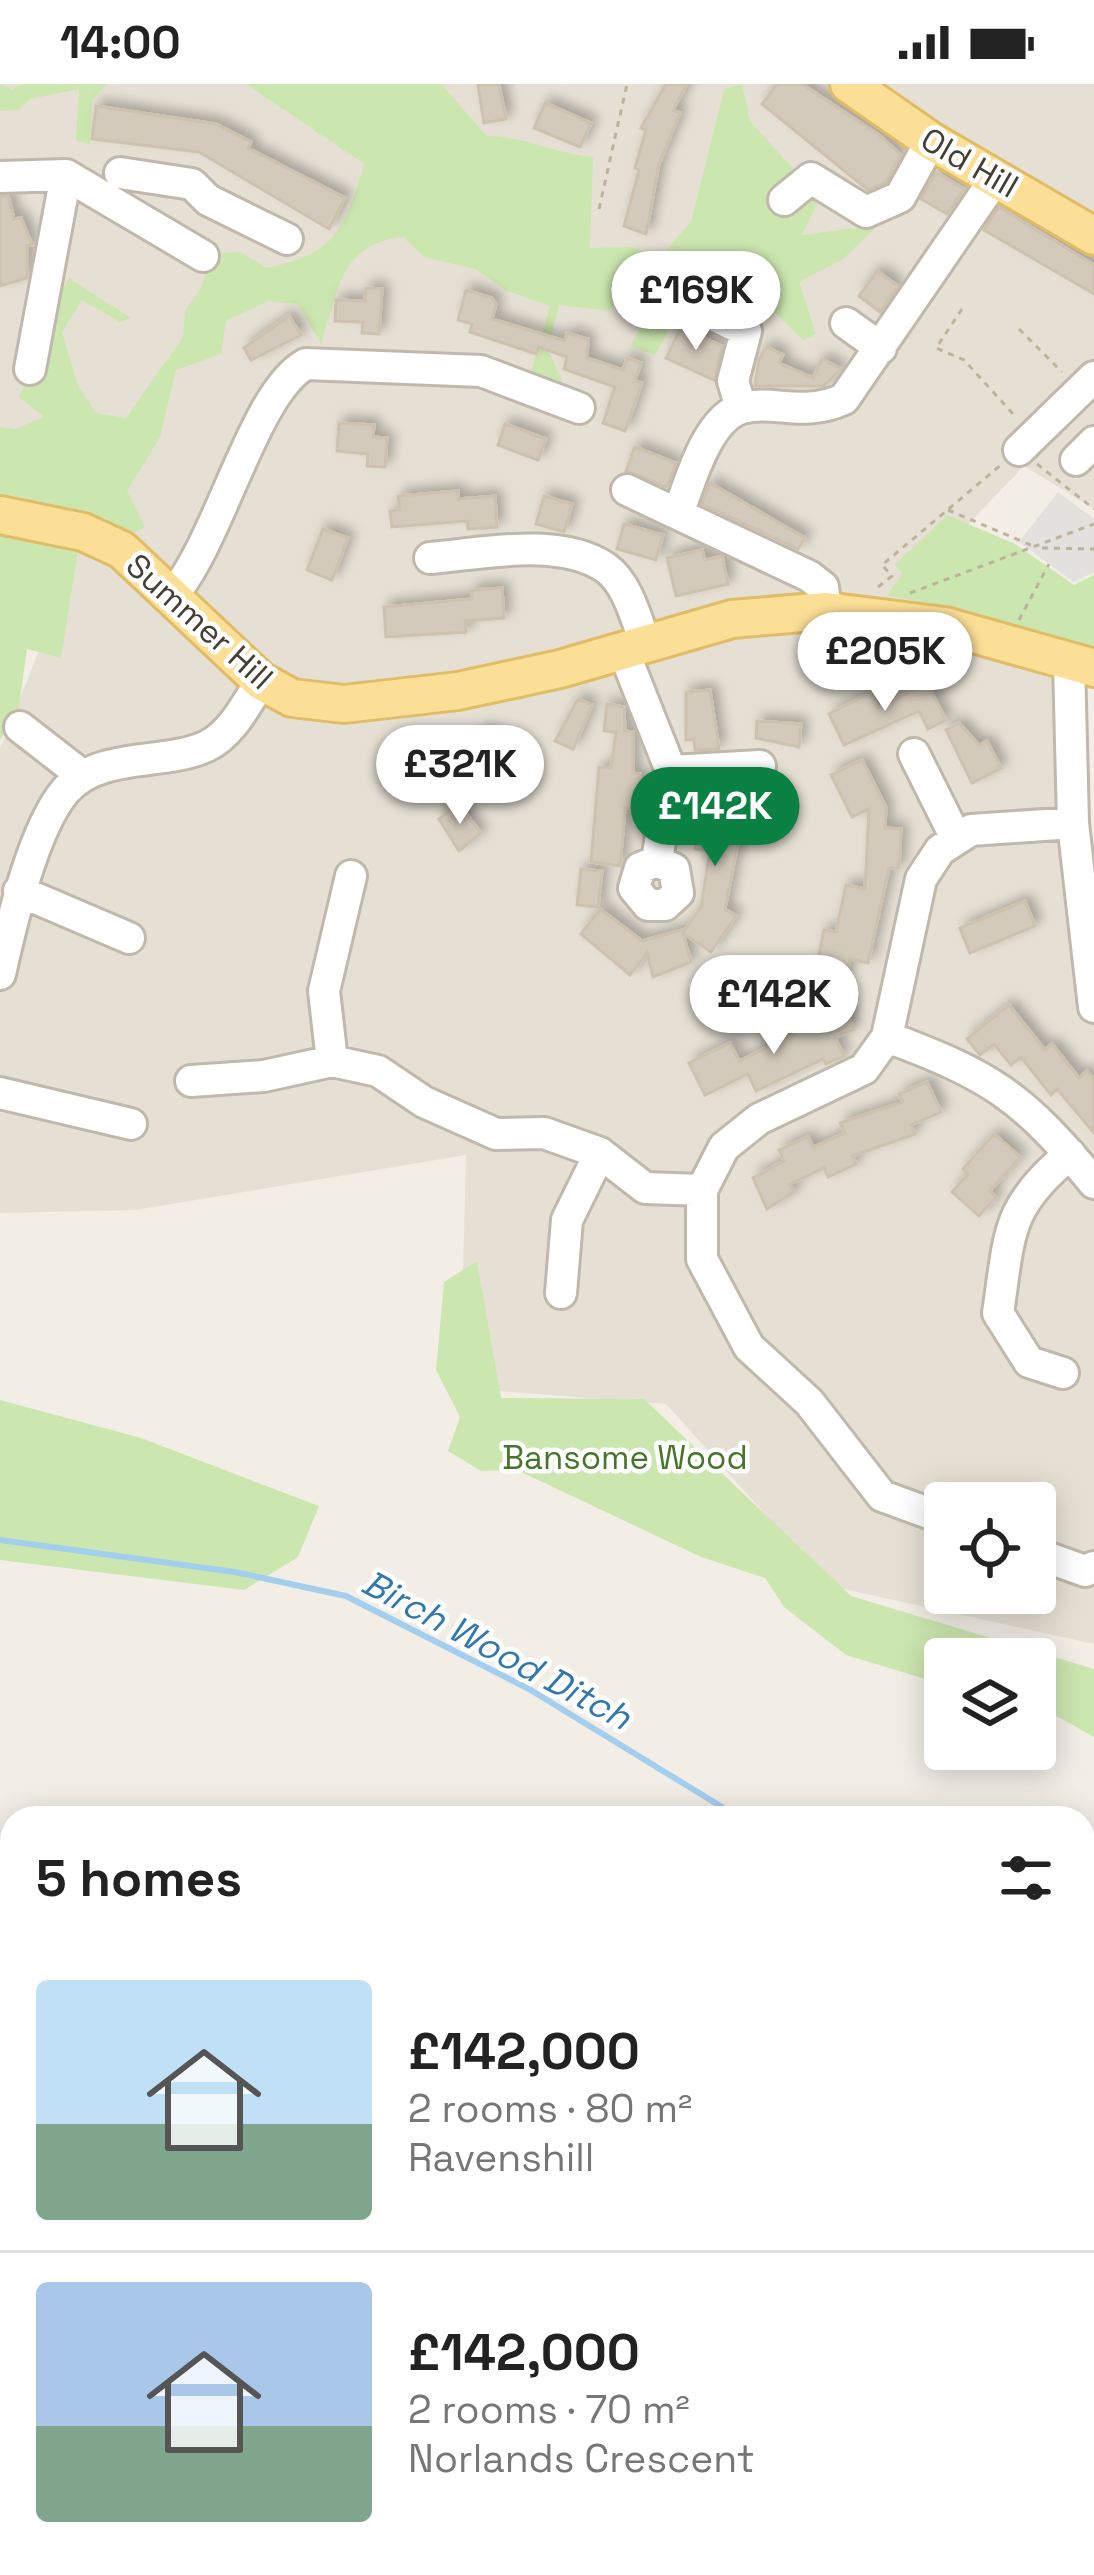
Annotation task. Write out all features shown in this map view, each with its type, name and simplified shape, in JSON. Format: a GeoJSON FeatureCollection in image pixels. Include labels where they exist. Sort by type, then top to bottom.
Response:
{"type":"FeatureCollection","features":[{"type":"Feature","properties":{"kind":"main road","name":"Old Hill"},"geometry":{"type":"LineString","coordinates":[[849,84],[931,141],[1094,236]]}},
{"type":"Feature","properties":{"kind":"main road","name":"Summer Hill"},"geometry":{"type":"LineString","coordinates":[[0,514],[83,532],[122,550],[260,681],[292,698],[344,704],[458,691],[732,620],[826,610],[945,626],[1082,665]]}},
{"type":"Feature","properties":{"kind":"street"},"geometry":{"type":"LineString","coordinates":[[784,200],[812,178],[866,212],[899,197],[931,141]]}},
{"type":"Feature","properties":{"kind":"street"},"geometry":{"type":"LineString","coordinates":[[120,172],[192,184],[208,200],[287,239]]}},
{"type":"Feature","properties":{"kind":"street"},"geometry":{"type":"LineString","coordinates":[[0,177],[66,175],[193,250],[208,200]]}},
{"type":"Feature","properties":{"kind":"street"},"geometry":{"type":"LineString","coordinates":[[31,369],[66,175]]}},
{"type":"Feature","properties":{"kind":"street"},"geometry":{"type":"LineString","coordinates":[[680,512],[698,461],[724,422],[741,408],[823,409],[844,399],[995,179]]}},
{"type":"Feature","properties":{"kind":"street"},"geometry":{"type":"LineString","coordinates":[[713,316],[746,331],[733,381],[741,408]]}},
{"type":"Feature","properties":{"kind":"street"},"geometry":{"type":"LineString","coordinates":[[846,323],[881,348]]}},
{"type":"Feature","properties":{"kind":"street"},"geometry":{"type":"LineString","coordinates":[[170,598],[192,572],[280,389],[307,364],[482,371],[551,392],[579,408]]}},
{"type":"Feature","properties":{"kind":"street"},"geometry":{"type":"LineString","coordinates":[[1018,434],[1087,383]]}},
{"type":"Feature","properties":{"kind":"street"},"geometry":{"type":"LineString","coordinates":[[627,490],[808,577],[823,587],[826,610]]}},
{"type":"Feature","properties":{"kind":"street"},"geometry":{"type":"LineString","coordinates":[[430,558],[536,550],[591,561],[617,579],[671,771],[658,861]]}},
{"type":"Feature","properties":{"kind":"street"},"geometry":{"type":"LineString","coordinates":[[1082,665],[1073,824],[1094,1007]]}},
{"type":"Feature","properties":{"kind":"street"},"geometry":{"type":"LineString","coordinates":[[0,974],[19,891],[64,793],[83,776],[208,746],[236,720],[260,681]]}},
{"type":"Feature","properties":{"kind":"street"},"geometry":{"type":"LineString","coordinates":[[20,727],[83,776]]}},
{"type":"Feature","properties":{"kind":"street"},"geometry":{"type":"LineString","coordinates":[[914,754],[956,838]]}},
{"type":"Feature","properties":{"kind":"street"},"geometry":{"type":"LineString","coordinates":[[671,771],[760,766]]}},
{"type":"Feature","properties":{"kind":"street"},"geometry":{"type":"LineString","coordinates":[[924,1511],[882,1496],[808,1402],[749,1347],[702,1258],[702,1190],[724,1148],[759,1120],[864,1069],[886,1037],[921,879],[956,838],[1023,823],[1073,824]]}},
{"type":"Feature","properties":{"kind":"street"},"geometry":{"type":"LineString","coordinates":[[332,1061],[324,991],[351,875]]}},
{"type":"Feature","properties":{"kind":"street"},"geometry":{"type":"LineString","coordinates":[[19,891],[129,938]]}},
{"type":"Feature","properties":{"kind":"street"},"geometry":{"type":"LineString","coordinates":[[886,1037],[999,1085],[1094,1183]]}},
{"type":"Feature","properties":{"kind":"street"},"geometry":{"type":"LineString","coordinates":[[190,1081],[264,1076],[332,1061],[378,1071],[424,1102],[496,1134],[544,1133],[600,1153],[645,1188],[702,1190]]}},
{"type":"Feature","properties":{"kind":"street"},"geometry":{"type":"LineString","coordinates":[[0,1093],[131,1124]]}},
{"type":"Feature","properties":{"kind":"street"},"geometry":{"type":"LineString","coordinates":[[561,1293],[567,1220],[600,1153]]}},
{"type":"Feature","properties":{"kind":"street"},"geometry":{"type":"LineString","coordinates":[[1063,1372],[1029,1362],[998,1312],[1012,1226],[1033,1185],[1070,1154]]}},
{"type":"Feature","properties":{"kind":"street"},"geometry":{"type":"LineString","coordinates":[[1056,1560],[1085,1571],[1094,1567]]}},
{"type":"Feature","properties":{"kind":"path"},"geometry":{"type":"LineString","coordinates":[[599,209],[627,84]]}},
{"type":"Feature","properties":{"kind":"path"},"geometry":{"type":"LineString","coordinates":[[962,309],[936,348],[964,361],[1018,434],[1094,509]]}},
{"type":"Feature","properties":{"kind":"path"},"geometry":{"type":"LineString","coordinates":[[1019,329],[1087,383]]}},
{"type":"Feature","properties":{"kind":"path"},"geometry":{"type":"LineString","coordinates":[[892,591],[876,589],[892,575],[882,565],[946,509],[1018,434]]}},
{"type":"Feature","properties":{"kind":"path"},"geometry":{"type":"LineString","coordinates":[[946,509],[1036,548],[1094,549]]}},
{"type":"Feature","properties":{"kind":"path"},"geometry":{"type":"LineString","coordinates":[[908,593],[1094,524]]}},
{"type":"Feature","properties":{"kind":"path"},"geometry":{"type":"LineString","coordinates":[[1007,643],[1049,564]]}},
{"type":"Feature","properties":{"kind":"shaded area"},"geometry":{"type":"Polygon","coordinates":[[[0,84],[1094,84],[1094,509],[1024,466],[911,584],[1065,682],[1094,942],[1094,1644],[957,1614],[1056,1614],[1056,1482],[924,1482],[924,1607],[830,1586],[666,1404],[460,1388],[466,1155],[135,1210],[0,1213],[0,749],[88,527],[0,498],[0,84]]]}},
{"type":"Feature","properties":{"kind":"shaded area"},"geometry":{"type":"Polygon","coordinates":[[[1058,492],[1094,519],[1094,572],[1074,582],[1019,542],[1058,492]]]}},
{"type":"Feature","properties":{"kind":"green space"},"geometry":{"type":"Polygon","coordinates":[[[0,84],[12,89],[24,84],[107,84],[92,100],[90,145],[76,140],[79,89],[30,99],[19,110],[0,111],[0,84]]]}},
{"type":"Feature","properties":{"kind":"green space"},"geometry":{"type":"Polygon","coordinates":[[[246,84],[441,84],[487,136],[593,157],[590,248],[629,247],[661,256],[691,222],[724,89],[742,84],[750,121],[820,198],[802,235],[878,225],[843,259],[799,282],[816,334],[803,340],[743,282],[688,295],[655,355],[631,346],[653,300],[624,291],[609,311],[559,305],[548,350],[563,382],[530,376],[550,306],[505,290],[475,269],[424,257],[403,237],[382,241],[366,249],[344,273],[321,344],[298,304],[268,301],[226,321],[221,354],[176,370],[160,437],[127,491],[145,527],[129,535],[0,502],[0,427],[15,429],[44,417],[19,397],[24,386],[42,379],[50,311],[69,278],[131,318],[120,322],[82,300],[62,332],[78,386],[96,413],[126,418],[183,337],[185,311],[201,288],[212,254],[240,252],[266,268],[308,255],[334,236],[343,222],[364,164],[246,84]]]}},
{"type":"Feature","properties":{"kind":"green space"},"geometry":{"type":"Polygon","coordinates":[[[947,515],[1015,544],[1074,585],[1094,575],[1094,650],[931,603],[887,596],[902,573],[895,565],[947,515]]]}},
{"type":"Feature","properties":{"kind":"green space"},"geometry":{"type":"Polygon","coordinates":[[[0,521],[80,538],[61,658],[27,649],[18,713],[0,740],[0,521]]]}},
{"type":"Feature","properties":{"kind":"green space","name":"Bansome Wood"},"geometry":{"type":"Polygon","coordinates":[[[477,1261],[501,1398],[644,1399],[851,1596],[991,1638],[924,1638],[924,1679],[846,1655],[784,1607],[765,1578],[701,1557],[517,1470],[481,1471],[448,1451],[460,1417],[436,1370],[444,1282],[477,1261]]]}},
{"type":"Feature","properties":{"kind":"green space"},"geometry":{"type":"Polygon","coordinates":[[[0,1400],[141,1438],[319,1506],[298,1557],[244,1590],[0,1560],[0,1400]]]}},
{"type":"Feature","properties":{"kind":"green space","name":"Bansome Wood"},"geometry":{"type":"Polygon","coordinates":[[[1056,1658],[1094,1669],[1094,1737],[1056,1716],[1056,1658]]]}},
{"type":"Feature","properties":{"kind":"building"},"geometry":{"type":"Polygon","coordinates":[[[478,84],[499,84],[506,119],[484,123],[478,84]]]}},
{"type":"Feature","properties":{"kind":"building"},"geometry":{"type":"Polygon","coordinates":[[[666,84],[687,84],[673,110],[680,113],[659,164],[646,234],[624,226],[646,130],[641,128],[666,84]]]}},
{"type":"Feature","properties":{"kind":"building"},"geometry":{"type":"Polygon","coordinates":[[[777,84],[802,84],[879,135],[901,155],[886,182],[868,190],[762,104],[777,84]]]}},
{"type":"Feature","properties":{"kind":"building"},"geometry":{"type":"Polygon","coordinates":[[[545,103],[591,123],[580,147],[534,128],[545,103]]]}},
{"type":"Feature","properties":{"kind":"building"},"geometry":{"type":"Polygon","coordinates":[[[96,106],[216,124],[251,142],[248,148],[345,198],[329,229],[199,152],[92,139],[96,106]]]}},
{"type":"Feature","properties":{"kind":"building"},"geometry":{"type":"Polygon","coordinates":[[[936,172],[964,189],[947,214],[921,199],[936,172]]]}},
{"type":"Feature","properties":{"kind":"building"},"geometry":{"type":"Polygon","coordinates":[[[0,196],[8,196],[14,219],[21,218],[32,245],[27,246],[27,278],[0,286],[0,196]]]}},
{"type":"Feature","properties":{"kind":"building"},"geometry":{"type":"Polygon","coordinates":[[[999,207],[1094,265],[1094,294],[984,230],[999,207]]]}},
{"type":"Feature","properties":{"kind":"building"},"geometry":{"type":"Polygon","coordinates":[[[877,271],[898,286],[880,312],[859,296],[877,271]]]}},
{"type":"Feature","properties":{"kind":"building"},"geometry":{"type":"Polygon","coordinates":[[[366,288],[382,289],[379,334],[362,333],[363,322],[335,321],[336,300],[365,301],[366,288]]]}},
{"type":"Feature","properties":{"kind":"building"},"geometry":{"type":"Polygon","coordinates":[[[466,290],[492,298],[496,304],[492,319],[565,341],[567,333],[588,339],[587,358],[623,370],[627,358],[641,363],[635,381],[642,383],[625,431],[603,423],[615,387],[564,369],[567,357],[539,347],[536,354],[470,332],[472,324],[458,320],[466,290]]]}},
{"type":"Feature","properties":{"kind":"building"},"geometry":{"type":"Polygon","coordinates":[[[289,316],[301,335],[251,360],[244,348],[289,316]]]}},
{"type":"Feature","properties":{"kind":"building"},"geometry":{"type":"Polygon","coordinates":[[[681,327],[722,346],[714,380],[666,358],[681,327]]]}},
{"type":"Feature","properties":{"kind":"building"},"geometry":{"type":"Polygon","coordinates":[[[767,347],[783,355],[779,363],[813,378],[822,359],[841,369],[824,386],[755,386],[759,359],[767,347]]]}},
{"type":"Feature","properties":{"kind":"building"},"geometry":{"type":"Polygon","coordinates":[[[339,423],[374,425],[373,437],[387,438],[385,467],[367,466],[368,454],[337,451],[339,423]]]}},
{"type":"Feature","properties":{"kind":"building"},"geometry":{"type":"Polygon","coordinates":[[[505,424],[546,439],[538,460],[498,445],[505,424]]]}},
{"type":"Feature","properties":{"kind":"building"},"geometry":{"type":"Polygon","coordinates":[[[635,447],[676,463],[667,487],[626,471],[635,447]]]}},
{"type":"Feature","properties":{"kind":"building"},"geometry":{"type":"Polygon","coordinates":[[[710,483],[805,538],[798,549],[702,504],[710,483]]]}},
{"type":"Feature","properties":{"kind":"building"},"geometry":{"type":"Polygon","coordinates":[[[458,491],[458,499],[495,496],[497,527],[468,529],[467,521],[392,527],[390,511],[400,510],[398,496],[458,491]]]}},
{"type":"Feature","properties":{"kind":"building"},"geometry":{"type":"Polygon","coordinates":[[[544,496],[572,504],[564,532],[536,524],[544,496]]]}},
{"type":"Feature","properties":{"kind":"building"},"geometry":{"type":"Polygon","coordinates":[[[624,524],[663,535],[656,560],[617,549],[624,524]]]}},
{"type":"Feature","properties":{"kind":"building"},"geometry":{"type":"Polygon","coordinates":[[[323,529],[348,538],[332,580],[307,570],[323,529]]]}},
{"type":"Feature","properties":{"kind":"building"},"geometry":{"type":"Polygon","coordinates":[[[702,550],[705,560],[722,556],[728,584],[676,596],[667,558],[702,550]]]}},
{"type":"Feature","properties":{"kind":"building"},"geometry":{"type":"Polygon","coordinates":[[[502,588],[504,618],[465,621],[466,632],[386,637],[384,607],[472,599],[472,590],[502,588]]]}},
{"type":"Feature","properties":{"kind":"building"},"geometry":{"type":"Polygon","coordinates":[[[927,683],[946,720],[928,729],[919,711],[844,745],[829,714],[870,693],[878,708],[927,683]]]}},
{"type":"Feature","properties":{"kind":"building"},"geometry":{"type":"Polygon","coordinates":[[[710,690],[719,749],[695,750],[694,739],[686,740],[686,692],[710,690]]]}},
{"type":"Feature","properties":{"kind":"building"},"geometry":{"type":"Polygon","coordinates":[[[578,699],[592,705],[573,749],[555,741],[578,699]]]}},
{"type":"Feature","properties":{"kind":"building"},"geometry":{"type":"Polygon","coordinates":[[[607,704],[624,707],[625,731],[633,732],[633,773],[640,774],[636,809],[625,808],[620,866],[591,862],[599,767],[611,768],[616,732],[604,731],[607,704]]]}},
{"type":"Feature","properties":{"kind":"building"},"geometry":{"type":"Polygon","coordinates":[[[757,721],[801,724],[799,747],[756,738],[757,721]]]}},
{"type":"Feature","properties":{"kind":"building"},"geometry":{"type":"Polygon","coordinates":[[[959,723],[979,745],[987,741],[1001,768],[972,783],[946,730],[959,723]]]}},
{"type":"Feature","properties":{"kind":"building"},"geometry":{"type":"Polygon","coordinates":[[[487,730],[521,778],[499,794],[467,745],[487,730]]]}},
{"type":"Feature","properties":{"kind":"building"},"geometry":{"type":"Polygon","coordinates":[[[862,760],[886,807],[885,828],[901,829],[899,868],[889,868],[868,963],[850,959],[846,976],[816,970],[824,930],[836,932],[846,885],[865,889],[869,809],[852,817],[831,775],[862,760]]]}},
{"type":"Feature","properties":{"kind":"building"},"geometry":{"type":"Polygon","coordinates":[[[733,787],[728,824],[730,837],[739,838],[725,909],[736,916],[711,952],[683,933],[701,907],[710,851],[695,849],[707,800],[700,799],[702,789],[733,787]]]}},
{"type":"Feature","properties":{"kind":"building"},"geometry":{"type":"Polygon","coordinates":[[[458,803],[481,833],[459,851],[439,819],[458,803]]]}},
{"type":"Feature","properties":{"kind":"building"},"geometry":{"type":"Polygon","coordinates":[[[581,869],[602,871],[598,907],[577,905],[581,869]]]}},
{"type":"Feature","properties":{"kind":"building"},"geometry":{"type":"Polygon","coordinates":[[[1025,901],[1035,926],[970,953],[960,928],[1025,901]]]}},
{"type":"Feature","properties":{"kind":"building"},"geometry":{"type":"Polygon","coordinates":[[[600,909],[642,941],[682,930],[691,962],[653,977],[647,953],[630,975],[581,934],[600,909]]]}},
{"type":"Feature","properties":{"kind":"building"},"geometry":{"type":"Polygon","coordinates":[[[1009,1005],[1045,1050],[1052,1044],[1079,1078],[1087,1071],[1094,1079],[1094,1133],[1057,1089],[1051,1095],[1021,1057],[1011,1065],[994,1044],[980,1055],[967,1039],[1009,1005]]]}},
{"type":"Feature","properties":{"kind":"building"},"geometry":{"type":"Polygon","coordinates":[[[845,1010],[854,1029],[835,1038],[844,1056],[826,1064],[823,1059],[756,1091],[748,1074],[705,1095],[689,1063],[730,1043],[739,1061],[845,1010]]]}},
{"type":"Feature","properties":{"kind":"building"},"geometry":{"type":"Polygon","coordinates":[[[927,1082],[941,1112],[911,1125],[915,1134],[852,1156],[856,1164],[828,1177],[824,1168],[790,1184],[794,1192],[767,1209],[753,1178],[784,1161],[779,1150],[808,1137],[813,1147],[845,1133],[840,1123],[903,1102],[899,1094],[927,1082]]]}},
{"type":"Feature","properties":{"kind":"building"},"geometry":{"type":"Polygon","coordinates":[[[994,1134],[1020,1157],[990,1191],[996,1197],[979,1216],[952,1192],[968,1174],[963,1169],[994,1134]]]}},
{"type":"Feature","properties":{"kind":"waterway","name":"Birch Wood Ditch"},"geometry":{"type":"LineString","coordinates":[[0,1540],[235,1572],[346,1596],[529,1689],[720,1806]]}}]}
